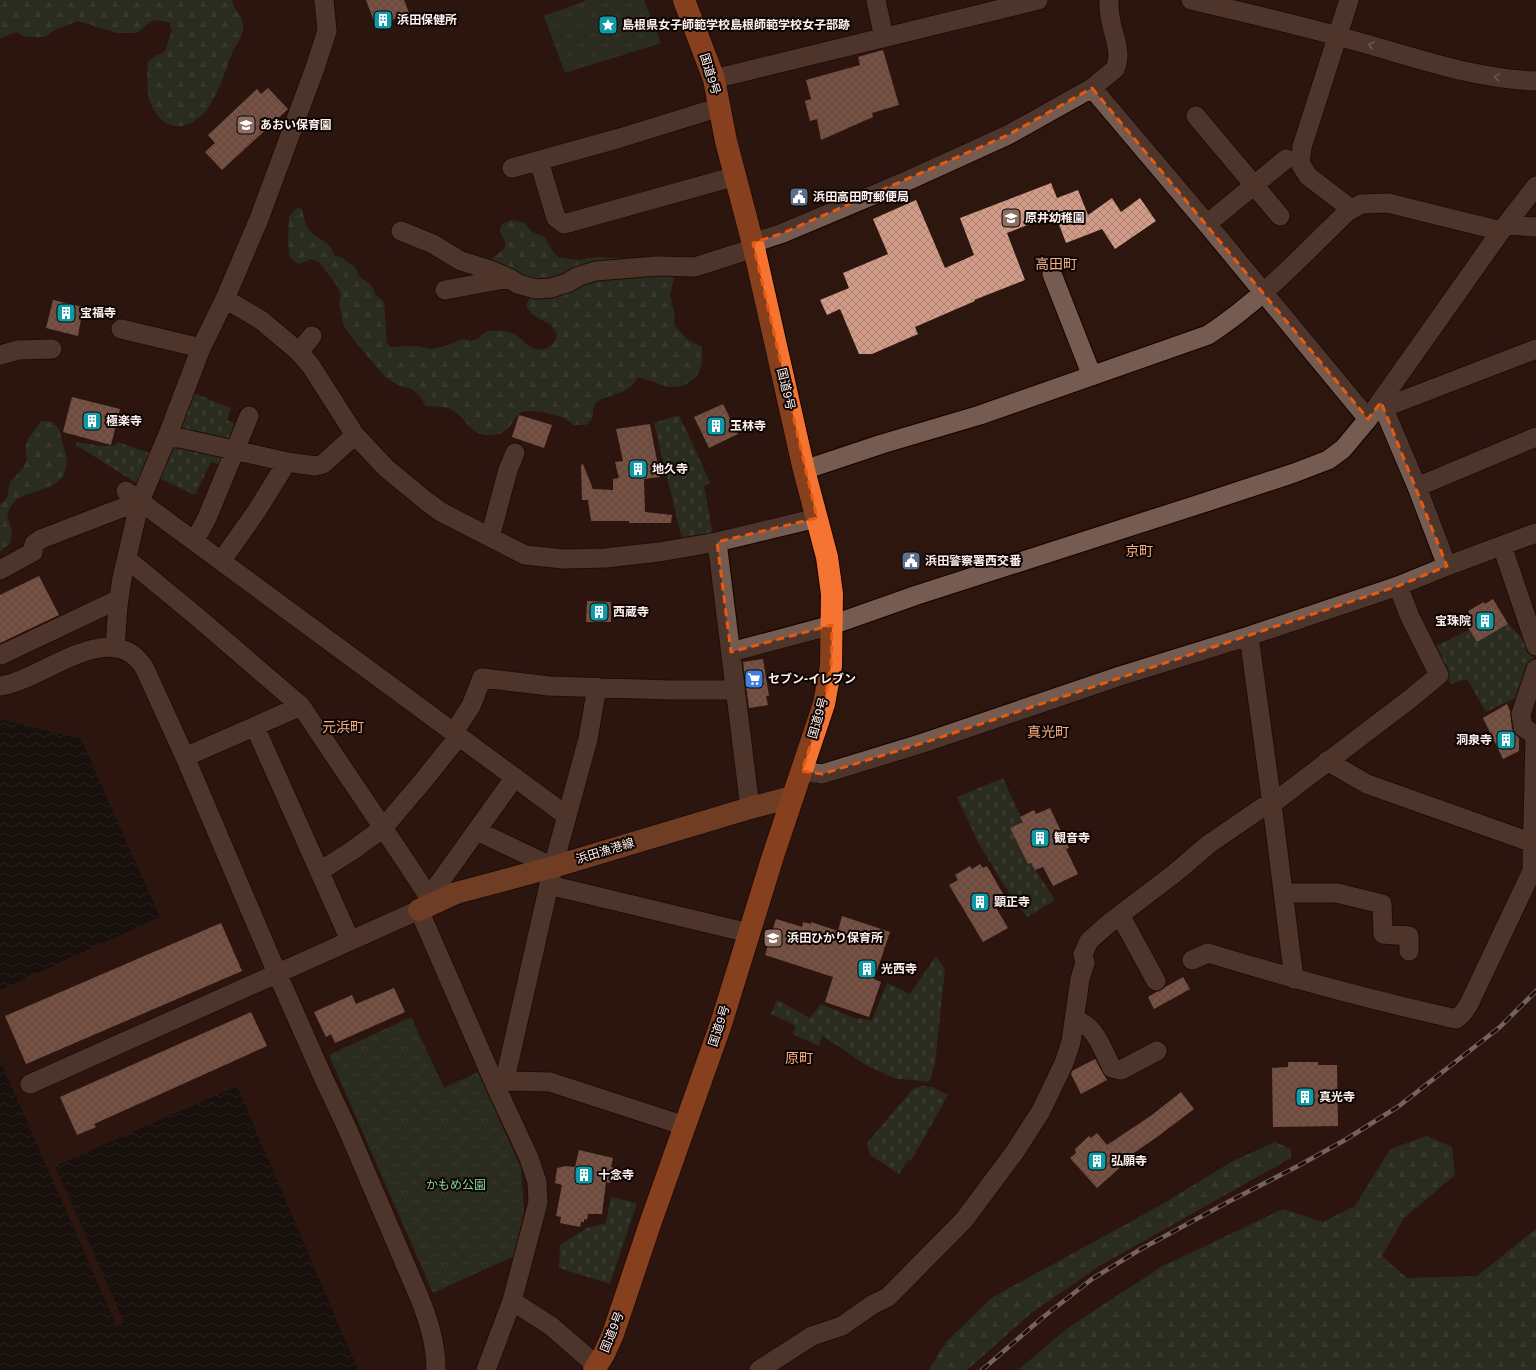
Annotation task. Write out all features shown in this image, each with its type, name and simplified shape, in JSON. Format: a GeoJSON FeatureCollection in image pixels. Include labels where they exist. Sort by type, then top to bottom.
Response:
{"type":"FeatureCollection","features":[{"type":"Feature","properties":{"kind":"highway","name":"国道9号"},"geometry":{"type":"LineString","coordinates":[[595,1368],[613,1334],[650,1224],[721,1024],[792,797],[824,704],[830,666],[832,594],[827,558],[804,470],[714,79],[684,0]]}},
{"type":"Feature","properties":{"kind":"main road","name":"浜田漁港線"},"geometry":{"type":"LineString","coordinates":[[427,903],[456,893],[551,876],[750,808],[792,797]]}},
{"type":"Feature","properties":{"kind":"street"},"geometry":{"type":"LineString","coordinates":[[114,648],[119,599],[127,558],[133,496],[167,438],[193,373],[201,348],[225,299],[259,219],[327,32],[324,0]]}},
{"type":"Feature","properties":{"kind":"street"},"geometry":{"type":"LineString","coordinates":[[876,0],[884,38]]}},
{"type":"Feature","properties":{"kind":"street"},"geometry":{"type":"LineString","coordinates":[[714,79],[1038,0]]}},
{"type":"Feature","properties":{"kind":"street"},"geometry":{"type":"LineString","coordinates":[[400,231],[433,244],[461,261],[476,265],[509,278],[518,284],[536,289],[552,288],[567,283],[579,276],[596,271],[657,266],[695,267],[753,246],[909,180],[1029,125],[1092,88],[1116,68],[1118,64],[1118,54],[1110,16],[1109,0]]}},
{"type":"Feature","properties":{"kind":"street"},"geometry":{"type":"LineString","coordinates":[[1191,0],[1338,36],[1472,73],[1520,81],[1536,81]]}},
{"type":"Feature","properties":{"kind":"street"},"geometry":{"type":"LineString","coordinates":[[1349,0],[1302,147],[1300,163],[1308,176],[1351,209]]}},
{"type":"Feature","properties":{"kind":"street"},"geometry":{"type":"LineString","coordinates":[[1092,88],[1264,292],[1368,419]]}},
{"type":"Feature","properties":{"kind":"street"},"geometry":{"type":"LineString","coordinates":[[512,168],[720,107]]}},
{"type":"Feature","properties":{"kind":"street"},"geometry":{"type":"LineString","coordinates":[[1196,116],[1280,216]]}},
{"type":"Feature","properties":{"kind":"street"},"geometry":{"type":"LineString","coordinates":[[1207,224],[1286,159]]}},
{"type":"Feature","properties":{"kind":"street"},"geometry":{"type":"LineString","coordinates":[[539,161],[556,218],[564,224],[736,176]]}},
{"type":"Feature","properties":{"kind":"street"},"geometry":{"type":"LineString","coordinates":[[731,652],[832,625],[917,595],[1196,506],[1328,460],[1343,449],[1382,405],[1504,228],[1536,186]]}},
{"type":"Feature","properties":{"kind":"street"},"geometry":{"type":"LineString","coordinates":[[804,470],[882,444],[980,415],[1208,335],[1231,319],[1264,292],[1351,209],[1361,204],[1388,203],[1504,228],[1536,227]]}},
{"type":"Feature","properties":{"kind":"street"},"geometry":{"type":"LineString","coordinates":[[1052,274],[1092,376]]}},
{"type":"Feature","properties":{"kind":"street"},"geometry":{"type":"LineString","coordinates":[[445,290],[509,278]]}},
{"type":"Feature","properties":{"kind":"street"},"geometry":{"type":"LineString","coordinates":[[225,299],[261,320],[299,352],[311,366],[355,435],[386,468],[426,501],[456,521],[525,555],[564,558],[604,558],[659,552],[717,542],[817,518]]}},
{"type":"Feature","properties":{"kind":"street"},"geometry":{"type":"LineString","coordinates":[[121,329],[201,348]]}},
{"type":"Feature","properties":{"kind":"street"},"geometry":{"type":"LineString","coordinates":[[299,352],[312,336]]}},
{"type":"Feature","properties":{"kind":"street"},"geometry":{"type":"LineString","coordinates":[[0,355],[18,350],[52,349]]}},
{"type":"Feature","properties":{"kind":"street"},"geometry":{"type":"LineString","coordinates":[[1382,405],[1536,349]]}},
{"type":"Feature","properties":{"kind":"street"},"geometry":{"type":"LineString","coordinates":[[1382,405],[1417,487],[1447,566]]}},
{"type":"Feature","properties":{"kind":"street"},"geometry":{"type":"LineString","coordinates":[[195,540],[207,518],[249,416]]}},
{"type":"Feature","properties":{"kind":"street"},"geometry":{"type":"LineString","coordinates":[[167,438],[180,438],[287,462],[318,466],[323,464],[355,435]]}},
{"type":"Feature","properties":{"kind":"street"},"geometry":{"type":"LineString","coordinates":[[1417,487],[1536,437]]}},
{"type":"Feature","properties":{"kind":"street"},"geometry":{"type":"LineString","coordinates":[[490,537],[508,470],[516,453]]}},
{"type":"Feature","properties":{"kind":"street"},"geometry":{"type":"LineString","coordinates":[[222,560],[256,512],[287,462]]}},
{"type":"Feature","properties":{"kind":"street"},"geometry":{"type":"LineString","coordinates":[[133,496],[195,540],[567,816]]}},
{"type":"Feature","properties":{"kind":"street"},"geometry":{"type":"LineString","coordinates":[[0,570],[33,552],[34,544],[40,540],[133,496]]}},
{"type":"Feature","properties":{"kind":"street"},"geometry":{"type":"LineString","coordinates":[[802,771],[822,774],[923,743],[1120,676],[1249,636],[1398,586],[1536,533]]}},
{"type":"Feature","properties":{"kind":"street"},"geometry":{"type":"LineString","coordinates":[[717,542],[731,652],[734,690],[750,808]]}},
{"type":"Feature","properties":{"kind":"street"},"geometry":{"type":"LineString","coordinates":[[1502,546],[1536,646]]}},
{"type":"Feature","properties":{"kind":"street"},"geometry":{"type":"LineString","coordinates":[[127,558],[301,706],[383,828],[427,903],[529,1158],[537,1182],[538,1202],[512,1301],[486,1370]]}},
{"type":"Feature","properties":{"kind":"street"},"geometry":{"type":"LineString","coordinates":[[759,1370],[812,1336],[842,1326],[872,1305],[888,1297],[964,1220],[1014,1154],[1041,1111],[1064,1063],[1075,1020],[1080,979],[1085,962],[1083,954],[1089,941],[1120,915],[1175,874],[1209,844],[1263,807],[1272,804],[1440,675],[1410,617],[1398,586]]}},
{"type":"Feature","properties":{"kind":"street"},"geometry":{"type":"LineString","coordinates":[[1,655],[119,599]]}},
{"type":"Feature","properties":{"kind":"street"},"geometry":{"type":"LineString","coordinates":[[1249,636],[1294,979]]}},
{"type":"Feature","properties":{"kind":"street"},"geometry":{"type":"LineString","coordinates":[[0,686],[13,683],[85,651],[103,647],[123,650],[135,657],[144,667],[185,757],[277,973],[347,1128],[420,1299],[429,1323],[435,1346],[436,1370]]}},
{"type":"Feature","properties":{"kind":"street"},"geometry":{"type":"LineString","coordinates":[[1192,960],[1208,953],[1294,979],[1456,1019],[1463,1014],[1532,871],[1535,735],[1523,727],[1521,714],[1536,669]]}},
{"type":"Feature","properties":{"kind":"street"},"geometry":{"type":"LineString","coordinates":[[320,871],[353,850],[383,828],[423,781],[456,734],[471,706],[482,678],[549,686],[669,690],[734,690]]}},
{"type":"Feature","properties":{"kind":"street"},"geometry":{"type":"LineString","coordinates":[[500,1085],[506,1075],[551,876],[588,739],[597,687]]}},
{"type":"Feature","properties":{"kind":"street"},"geometry":{"type":"LineString","coordinates":[[185,757],[301,706]]}},
{"type":"Feature","properties":{"kind":"street"},"geometry":{"type":"LineString","coordinates":[[255,727],[350,940]]}},
{"type":"Feature","properties":{"kind":"street"},"geometry":{"type":"LineString","coordinates":[[1327,761],[1367,784],[1533,843]]}},
{"type":"Feature","properties":{"kind":"street"},"geometry":{"type":"LineString","coordinates":[[30,1084],[350,940],[427,903],[515,777]]}},
{"type":"Feature","properties":{"kind":"street"},"geometry":{"type":"LineString","coordinates":[[477,830],[551,876],[749,934]]}},
{"type":"Feature","properties":{"kind":"street"},"geometry":{"type":"LineString","coordinates":[[1283,892],[1337,892],[1382,904],[1384,934],[1409,936],[1409,951]]}},
{"type":"Feature","properties":{"kind":"street"},"geometry":{"type":"LineString","coordinates":[[1120,915],[1156,980]]}},
{"type":"Feature","properties":{"kind":"street"},"geometry":{"type":"LineString","coordinates":[[1075,1020],[1083,1022],[1094,1034],[1112,1068],[1121,1070],[1157,1051]]}},
{"type":"Feature","properties":{"kind":"street"},"geometry":{"type":"LineString","coordinates":[[500,1085],[550,1082],[686,1126]]}},
{"type":"Feature","properties":{"kind":"street"},"geometry":{"type":"LineString","coordinates":[[512,1301],[551,1326],[595,1368]]}},
{"type":"Feature","properties":{"kind":"highlighted area"},"geometry":{"type":"Polygon","coordinates":[[[1092,88],[1368,419],[1381,402],[1447,566],[1398,586],[923,743],[822,774],[802,771],[824,704],[831,666],[832,625],[731,652],[717,542],[817,518],[753,243],[783,233],[1008,135],[1092,88]]]}},
{"type":"Feature","properties":{"kind":"green space"},"geometry":{"type":"Polygon","coordinates":[[[0,0],[232,0],[241,19],[243,32],[232,53],[216,95],[206,110],[192,123],[183,126],[175,126],[167,124],[160,119],[155,112],[150,103],[147,84],[148,61],[165,51],[172,30],[169,22],[153,20],[137,33],[117,33],[78,21],[55,30],[45,37],[25,37],[16,32],[0,39],[0,0]]]}},
{"type":"Feature","properties":{"kind":"green space"},"geometry":{"type":"Polygon","coordinates":[[[587,0],[644,0],[661,43],[565,73],[544,16],[587,0]]]}},
{"type":"Feature","properties":{"kind":"green space"},"geometry":{"type":"Polygon","coordinates":[[[298,208],[302,209],[306,224],[311,232],[330,246],[335,256],[340,257],[355,267],[359,276],[371,285],[376,295],[384,302],[387,343],[391,347],[417,346],[430,349],[446,346],[463,339],[471,341],[478,339],[489,331],[503,331],[511,332],[518,336],[532,348],[540,350],[544,349],[553,344],[557,333],[552,326],[530,312],[526,305],[530,298],[576,281],[625,274],[672,275],[674,279],[670,295],[674,312],[675,326],[688,340],[702,347],[702,361],[698,374],[691,382],[675,387],[665,386],[638,378],[626,390],[606,397],[595,403],[592,419],[586,425],[574,425],[564,418],[543,412],[532,411],[520,412],[512,424],[499,434],[484,435],[478,433],[473,430],[456,412],[442,407],[426,406],[420,396],[412,389],[398,385],[385,377],[354,340],[344,327],[339,303],[341,295],[337,286],[319,262],[311,259],[299,264],[290,257],[288,243],[289,217],[294,210],[298,208]]]}},
{"type":"Feature","properties":{"kind":"green space"},"geometry":{"type":"Polygon","coordinates":[[[511,220],[525,223],[531,231],[545,238],[553,252],[558,257],[576,260],[598,257],[630,259],[532,284],[526,277],[518,272],[506,271],[493,267],[491,260],[503,250],[505,246],[500,230],[502,224],[511,220]]]}},
{"type":"Feature","properties":{"kind":"green space"},"geometry":{"type":"Polygon","coordinates":[[[191,392],[231,408],[227,420],[235,424],[230,444],[176,433],[191,392]]]}},
{"type":"Feature","properties":{"kind":"green space"},"geometry":{"type":"Polygon","coordinates":[[[679,415],[710,482],[704,486],[713,535],[682,539],[654,423],[679,415]]]}},
{"type":"Feature","properties":{"kind":"green space"},"geometry":{"type":"Polygon","coordinates":[[[41,421],[54,423],[58,427],[66,454],[66,471],[56,484],[23,496],[13,503],[7,514],[12,533],[11,542],[0,552],[0,504],[6,499],[10,483],[13,478],[21,471],[26,463],[27,442],[41,421]]]}},
{"type":"Feature","properties":{"kind":"green space"},"geometry":{"type":"Polygon","coordinates":[[[77,442],[101,446],[113,446],[118,442],[155,455],[141,486],[76,445],[77,442]]]}},
{"type":"Feature","properties":{"kind":"green space"},"geometry":{"type":"Polygon","coordinates":[[[173,442],[230,452],[224,466],[211,462],[195,495],[158,478],[173,442]]]}},
{"type":"Feature","properties":{"kind":"green space"},"geometry":{"type":"Polygon","coordinates":[[[1508,624],[1527,643],[1534,656],[1524,694],[1486,712],[1467,679],[1451,684],[1432,648],[1469,630],[1477,642],[1508,624]]]}},
{"type":"Feature","properties":{"kind":"green space"},"geometry":{"type":"Polygon","coordinates":[[[1003,778],[1023,822],[1010,828],[1028,864],[1031,863],[1055,900],[1027,917],[1007,890],[979,844],[957,797],[1003,778]]]}},
{"type":"Feature","properties":{"kind":"green space"},"geometry":{"type":"Polygon","coordinates":[[[936,956],[945,969],[935,1064],[929,1082],[893,1078],[866,1065],[823,1036],[818,1046],[793,1034],[796,1026],[771,1014],[777,1000],[810,1018],[821,1004],[854,1018],[872,1020],[887,983],[910,994],[936,956]]]}},
{"type":"Feature","properties":{"kind":"green space","name":"かもめ公園"},"geometry":{"type":"Polygon","coordinates":[[[411,1017],[444,1088],[478,1072],[521,1168],[524,1212],[514,1256],[433,1293],[329,1055],[411,1017]]]}},
{"type":"Feature","properties":{"kind":"green space"},"geometry":{"type":"Polygon","coordinates":[[[922,1086],[932,1087],[948,1095],[911,1161],[908,1160],[899,1174],[870,1155],[867,1143],[913,1089],[922,1086]]]}},
{"type":"Feature","properties":{"kind":"green space"},"geometry":{"type":"Polygon","coordinates":[[[1427,1136],[1452,1147],[1455,1175],[1404,1218],[1382,1256],[1407,1278],[1477,1276],[1536,1229],[1536,1370],[1018,1370],[1068,1328],[1161,1267],[1283,1209],[1323,1222],[1355,1206],[1390,1149],[1427,1136]]]}},
{"type":"Feature","properties":{"kind":"green space"},"geometry":{"type":"Polygon","coordinates":[[[1275,1142],[1291,1149],[1291,1158],[1101,1265],[1030,1314],[967,1370],[929,1370],[946,1342],[993,1297],[1161,1205],[1231,1162],[1275,1142]]]}},
{"type":"Feature","properties":{"kind":"green space"},"geometry":{"type":"Polygon","coordinates":[[[611,1197],[637,1203],[610,1284],[559,1268],[560,1245],[587,1228],[606,1223],[611,1197]]]}},
{"type":"Feature","properties":{"kind":"water"},"geometry":{"type":"Polygon","coordinates":[[[0,719],[81,739],[160,917],[0,990],[0,719]]]}},
{"type":"Feature","properties":{"kind":"water"},"geometry":{"type":"Polygon","coordinates":[[[0,1060],[117,1327],[124,1322],[55,1166],[237,1086],[358,1370],[0,1370],[0,1060]]]}},
{"type":"Feature","properties":{"kind":"building","name":"浜田保健所"},"geometry":{"type":"Polygon","coordinates":[[[366,0],[404,0],[409,13],[376,27],[366,0]]]}},
{"type":"Feature","properties":{"kind":"building"},"geometry":{"type":"Polygon","coordinates":[[[883,50],[899,105],[872,113],[873,117],[821,140],[817,119],[810,121],[805,101],[811,99],[806,80],[860,65],[858,57],[883,50]]]}},
{"type":"Feature","properties":{"kind":"building"},"geometry":{"type":"Polygon","coordinates":[[[268,88],[288,109],[222,170],[205,152],[215,143],[208,135],[257,89],[261,94],[268,88]]]}},
{"type":"Feature","properties":{"kind":"building"},"geometry":{"type":"Polygon","coordinates":[[[1051,183],[1057,198],[1078,190],[1088,215],[1112,198],[1121,212],[1140,198],[1156,221],[1115,249],[1102,229],[1066,243],[1055,214],[1007,233],[1025,280],[974,300],[975,301],[915,327],[918,334],[872,354],[859,354],[840,309],[827,315],[820,300],[849,288],[843,273],[888,254],[873,219],[916,200],[945,268],[974,255],[960,218],[1051,183]]]}},
{"type":"Feature","properties":{"kind":"building","name":"宝福寺"},"geometry":{"type":"Polygon","coordinates":[[[53,300],[83,307],[78,336],[46,328],[53,300]]]}},
{"type":"Feature","properties":{"kind":"building","name":"極楽寺"},"geometry":{"type":"Polygon","coordinates":[[[72,397],[120,409],[111,445],[63,432],[72,397]]]}},
{"type":"Feature","properties":{"kind":"building","name":"玉林寺"},"geometry":{"type":"Polygon","coordinates":[[[723,404],[738,434],[709,448],[694,417],[723,404]]]}},
{"type":"Feature","properties":{"kind":"building"},"geometry":{"type":"Polygon","coordinates":[[[519,415],[552,425],[544,448],[512,437],[519,415]]]}},
{"type":"Feature","properties":{"kind":"building","name":"地久寺"},"geometry":{"type":"Polygon","coordinates":[[[650,424],[660,477],[644,479],[645,512],[672,515],[671,523],[591,521],[588,500],[582,500],[581,465],[583,464],[593,489],[613,490],[613,479],[619,478],[615,462],[623,461],[616,429],[650,424]]]}},
{"type":"Feature","properties":{"kind":"building"},"geometry":{"type":"Polygon","coordinates":[[[39,576],[59,615],[0,643],[0,595],[39,576]]]}},
{"type":"Feature","properties":{"kind":"building","name":"宝珠院"},"geometry":{"type":"Polygon","coordinates":[[[1493,599],[1508,624],[1477,642],[1462,618],[1470,614],[1468,611],[1493,599]]]}},
{"type":"Feature","properties":{"kind":"building","name":"西蔵寺"},"geometry":{"type":"Polygon","coordinates":[[[587,601],[611,602],[611,622],[586,622],[587,601]]]}},
{"type":"Feature","properties":{"kind":"building","name":"セブン-イレブン"},"geometry":{"type":"Polygon","coordinates":[[[763,659],[769,696],[766,696],[768,705],[749,708],[743,662],[763,659]]]}},
{"type":"Feature","properties":{"kind":"building","name":"洞泉寺"},"geometry":{"type":"Polygon","coordinates":[[[1507,704],[1510,711],[1512,729],[1519,738],[1519,751],[1503,759],[1483,718],[1507,704]]]}},
{"type":"Feature","properties":{"kind":"building","name":"観音寺"},"geometry":{"type":"Polygon","coordinates":[[[1050,808],[1069,848],[1066,849],[1078,874],[1053,886],[1043,867],[1035,870],[1031,863],[1028,864],[1010,828],[1023,822],[1020,817],[1034,810],[1036,814],[1050,808]]]}},
{"type":"Feature","properties":{"kind":"building","name":"顕正寺"},"geometry":{"type":"Polygon","coordinates":[[[980,864],[983,868],[987,866],[1006,899],[995,906],[1008,928],[983,942],[949,885],[958,880],[955,875],[970,866],[972,869],[980,864]]]}},
{"type":"Feature","properties":{"kind":"building"},"geometry":{"type":"Polygon","coordinates":[[[842,916],[890,932],[874,979],[881,982],[869,1017],[825,1002],[833,977],[765,955],[776,919],[802,927],[803,922],[811,924],[811,922],[838,931],[842,916]]]}},
{"type":"Feature","properties":{"kind":"building"},"geometry":{"type":"Polygon","coordinates":[[[221,923],[242,971],[26,1064],[5,1016],[221,923]]]}},
{"type":"Feature","properties":{"kind":"building"},"geometry":{"type":"Polygon","coordinates":[[[1183,977],[1190,989],[1154,1009],[1148,997],[1183,977]]]}},
{"type":"Feature","properties":{"kind":"building"},"geometry":{"type":"Polygon","coordinates":[[[394,988],[405,1012],[335,1043],[331,1034],[326,1037],[314,1012],[352,995],[356,1004],[394,988]]]}},
{"type":"Feature","properties":{"kind":"building"},"geometry":{"type":"Polygon","coordinates":[[[251,1012],[267,1046],[94,1124],[96,1127],[77,1135],[60,1097],[251,1012]]]}},
{"type":"Feature","properties":{"kind":"building"},"geometry":{"type":"Polygon","coordinates":[[[1095,1059],[1107,1080],[1081,1094],[1071,1074],[1072,1071],[1095,1059]]]}},
{"type":"Feature","properties":{"kind":"building","name":"真光寺"},"geometry":{"type":"Polygon","coordinates":[[[1288,1062],[1318,1062],[1318,1065],[1337,1065],[1338,1126],[1273,1127],[1272,1068],[1288,1067],[1288,1062]]]}},
{"type":"Feature","properties":{"kind":"building"},"geometry":{"type":"Polygon","coordinates":[[[1181,1092],[1194,1109],[1122,1161],[1124,1164],[1097,1188],[1070,1158],[1076,1153],[1075,1149],[1089,1136],[1091,1138],[1097,1133],[1107,1145],[1152,1115],[1181,1092]]]}},
{"type":"Feature","properties":{"kind":"building"},"geometry":{"type":"Polygon","coordinates":[[[579,1150],[613,1158],[611,1167],[614,1168],[610,1183],[606,1182],[602,1214],[588,1214],[587,1220],[584,1219],[584,1222],[581,1222],[580,1227],[560,1223],[561,1217],[556,1216],[562,1185],[555,1183],[557,1168],[566,1166],[575,1167],[579,1150]]]}},
{"type":"Feature","properties":{"kind":"railway"},"geometry":{"type":"LineString","coordinates":[[982,1370],[1042,1318],[1092,1279],[1141,1249],[1345,1140],[1399,1106],[1500,1027],[1536,991]]}},
{"type":"Feature","properties":{"kind":"place","name":"浜田保健所"},"geometry":{"type":"Point","coordinates":[383,20]}},
{"type":"Feature","properties":{"kind":"place","name":"島根県女子師範学校島根師範学校女子部跡"},"geometry":{"type":"Point","coordinates":[608,25]}},
{"type":"Feature","properties":{"kind":"place","name":"あおい保育園"},"geometry":{"type":"Point","coordinates":[246,125]}},
{"type":"Feature","properties":{"kind":"place","name":"浜田高田町郵便局"},"geometry":{"type":"Point","coordinates":[799,197]}},
{"type":"Feature","properties":{"kind":"place","name":"原井幼稚園"},"geometry":{"type":"Point","coordinates":[1011,218]}},
{"type":"Feature","properties":{"kind":"place","name":"宝福寺"},"geometry":{"type":"Point","coordinates":[66,313]}},
{"type":"Feature","properties":{"kind":"place","name":"極楽寺"},"geometry":{"type":"Point","coordinates":[92,421]}},
{"type":"Feature","properties":{"kind":"place","name":"玉林寺"},"geometry":{"type":"Point","coordinates":[716,426]}},
{"type":"Feature","properties":{"kind":"place","name":"地久寺"},"geometry":{"type":"Point","coordinates":[638,469]}},
{"type":"Feature","properties":{"kind":"place","name":"浜田警察署西交番"},"geometry":{"type":"Point","coordinates":[911,561]}},
{"type":"Feature","properties":{"kind":"place","name":"西蔵寺"},"geometry":{"type":"Point","coordinates":[599,612]}},
{"type":"Feature","properties":{"kind":"place","name":"宝珠院"},"geometry":{"type":"Point","coordinates":[1485,621]}},
{"type":"Feature","properties":{"kind":"place","name":"セブン-イレブン"},"geometry":{"type":"Point","coordinates":[754,679]}},
{"type":"Feature","properties":{"kind":"place","name":"洞泉寺"},"geometry":{"type":"Point","coordinates":[1506,740]}},
{"type":"Feature","properties":{"kind":"place","name":"観音寺"},"geometry":{"type":"Point","coordinates":[1040,838]}},
{"type":"Feature","properties":{"kind":"place","name":"顕正寺"},"geometry":{"type":"Point","coordinates":[980,902]}},
{"type":"Feature","properties":{"kind":"place","name":"浜田ひかり保育所"},"geometry":{"type":"Point","coordinates":[773,938]}},
{"type":"Feature","properties":{"kind":"place","name":"光西寺"},"geometry":{"type":"Point","coordinates":[867,969]}},
{"type":"Feature","properties":{"kind":"place","name":"真光寺"},"geometry":{"type":"Point","coordinates":[1305,1097]}},
{"type":"Feature","properties":{"kind":"place","name":"弘願寺"},"geometry":{"type":"Point","coordinates":[1097,1161]}},
{"type":"Feature","properties":{"kind":"place","name":"十念寺"},"geometry":{"type":"Point","coordinates":[584,1175]}},
{"type":"Feature","properties":{"kind":"district","name":"高田町"},"geometry":{"type":"Point","coordinates":[1056,264]}},
{"type":"Feature","properties":{"kind":"district","name":"京町"},"geometry":{"type":"Point","coordinates":[1139,551]}},
{"type":"Feature","properties":{"kind":"district","name":"元浜町"},"geometry":{"type":"Point","coordinates":[343,727]}},
{"type":"Feature","properties":{"kind":"district","name":"真光町"},"geometry":{"type":"Point","coordinates":[1048,732]}},
{"type":"Feature","properties":{"kind":"district","name":"原町"},"geometry":{"type":"Point","coordinates":[799,1058]}}]}
